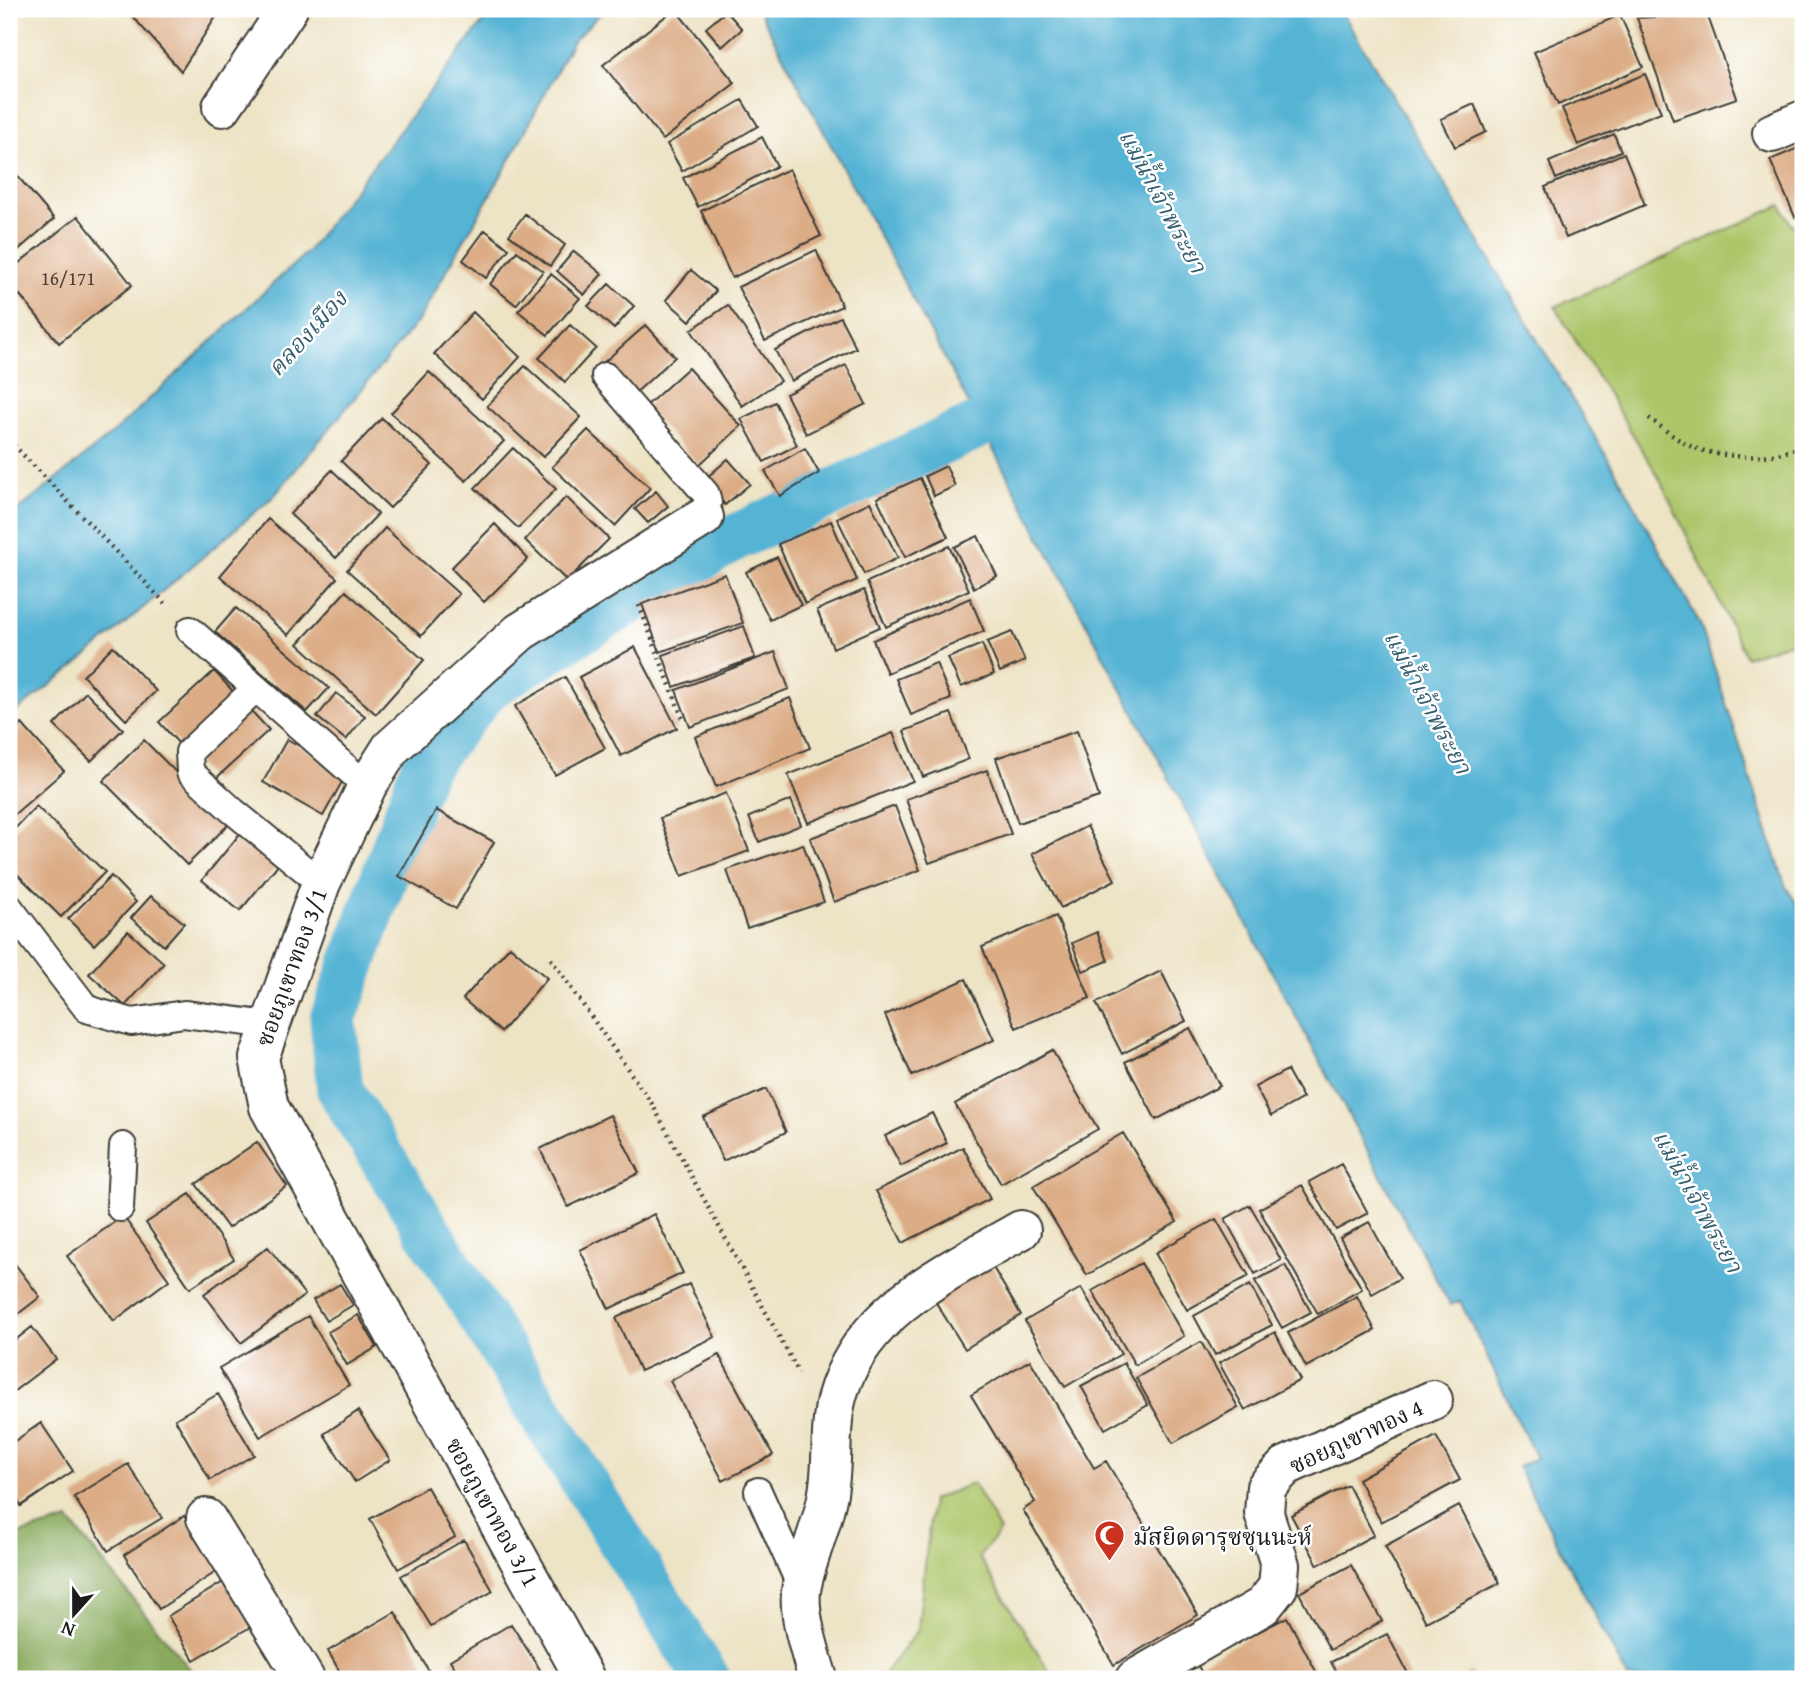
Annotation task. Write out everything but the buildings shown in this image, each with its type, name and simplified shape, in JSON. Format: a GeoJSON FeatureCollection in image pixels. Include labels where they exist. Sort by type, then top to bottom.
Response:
{"type":"FeatureCollection","features":[{"type":"Feature","properties":{"kind":"street"},"geometry":{"type":"LineString","coordinates":[[222,107],[288,9]]}},
{"type":"Feature","properties":{"kind":"street","name":"ซอยภูเขาทอง 3/1"},"geometry":{"type":"LineString","coordinates":[[585,1679],[269,1107],[259,1058],[321,883],[367,786],[391,748],[520,632],[704,517]]}},
{"type":"Feature","properties":{"kind":"street"},"geometry":{"type":"LineString","coordinates":[[818,1679],[804,1628],[801,1587],[818,1536],[828,1494],[831,1428],[840,1387],[860,1349],[881,1321],[909,1295],[1021,1230]]}},
{"type":"Feature","properties":{"kind":"street","name":"ซอยภูเขาทอง 4"},"geometry":{"type":"LineString","coordinates":[[1135,1679],[1263,1606],[1278,1587],[1280,1565],[1264,1513],[1266,1487],[1286,1466],[1433,1400]]}},
{"type":"Feature","properties":{"kind":"street"},"geometry":{"type":"LineString","coordinates":[[206,1518],[305,1679]]}},
{"type":"Feature","properties":{"kind":"lane"},"geometry":{"type":"LineString","coordinates":[[605,376],[706,494],[708,503],[704,517]]}},
{"type":"Feature","properties":{"kind":"lane"},"geometry":{"type":"LineString","coordinates":[[190,630],[367,786]]}},
{"type":"Feature","properties":{"kind":"lane"},"geometry":{"type":"LineString","coordinates":[[256,688],[189,752],[190,772],[321,883]]}},
{"type":"Feature","properties":{"kind":"lane"},"geometry":{"type":"LineString","coordinates":[[9,907],[87,1009],[132,1022],[184,1014],[270,1026]]}},
{"type":"Feature","properties":{"kind":"lane"},"geometry":{"type":"LineString","coordinates":[[120,1208],[123,1146]]}},
{"type":"Feature","properties":{"kind":"lane"},"geometry":{"type":"LineString","coordinates":[[758,1491],[801,1587]]}},
{"type":"Feature","properties":{"kind":"path"},"geometry":{"type":"LineString","coordinates":[[1649,418],[1694,447],[1742,458],[1795,449],[1803,445]]}},
{"type":"Feature","properties":{"kind":"path"},"geometry":{"type":"LineString","coordinates":[[9,440],[190,630]]}},
{"type":"Feature","properties":{"kind":"path"},"geometry":{"type":"LineString","coordinates":[[634,594],[684,722]]}},
{"type":"Feature","properties":{"kind":"path"},"geometry":{"type":"LineString","coordinates":[[551,958],[652,1104],[831,1428]]}},
{"type":"Feature","properties":{"kind":"green space"},"geometry":{"type":"Polygon","coordinates":[[[1781,205],[1792,226],[1803,222],[1803,638],[1746,657],[1658,476],[1555,307],[1781,205]]]}},
{"type":"Feature","properties":{"kind":"green space"},"geometry":{"type":"Polygon","coordinates":[[[973,1483],[1000,1531],[979,1557],[1054,1679],[880,1679],[918,1630],[932,1500],[973,1483]]]}},
{"type":"Feature","properties":{"kind":"green space"},"geometry":{"type":"Polygon","coordinates":[[[69,1520],[198,1679],[9,1679],[9,1537],[69,1520]]]}},
{"type":"Feature","properties":{"kind":"water","name":"คลองเมือง"},"geometry":{"type":"Polygon","coordinates":[[[493,9],[605,9],[572,42],[510,160],[418,321],[274,496],[81,661],[9,717],[9,518],[114,432],[306,253],[493,9]]]}},
{"type":"Feature","properties":{"kind":"water","name":"แม่น้ำเจ้าพระยา"},"geometry":{"type":"Polygon","coordinates":[[[758,9],[1339,9],[1344,15],[1623,484],[1700,624],[1786,887],[1803,913],[1803,1679],[1628,1679],[1518,1467],[1536,1458],[1460,1301],[1450,1305],[758,9]]]}},
{"type":"Feature","properties":{"kind":"waterway"},"geometry":{"type":"LineString","coordinates":[[707,1679],[340,1090],[333,1019],[424,766],[488,687],[734,538],[1037,398]]}},
{"type":"Feature","properties":{"kind":"place","name":"มัสยิดดารุซซุนนะห์"},"geometry":{"type":"Point","coordinates":[1110,1563]}}]}
